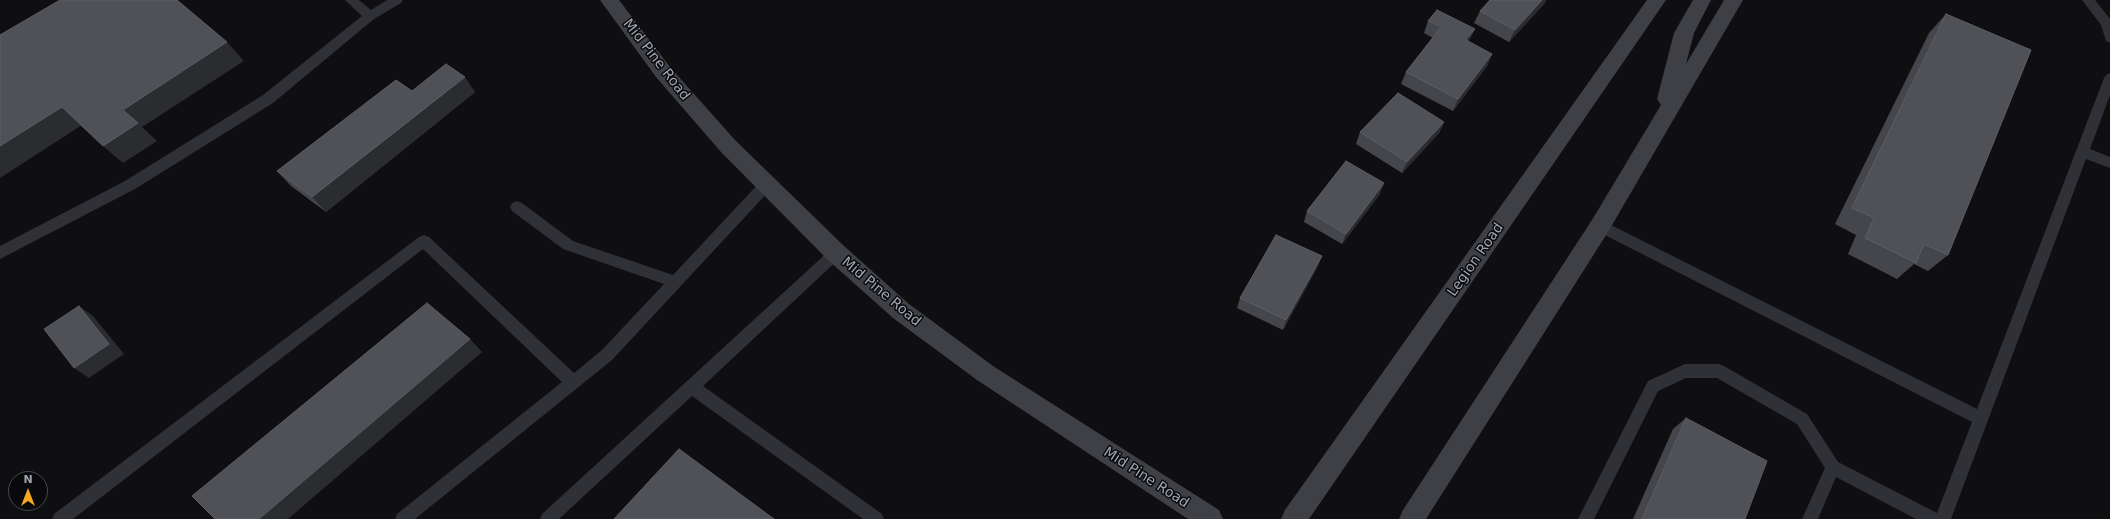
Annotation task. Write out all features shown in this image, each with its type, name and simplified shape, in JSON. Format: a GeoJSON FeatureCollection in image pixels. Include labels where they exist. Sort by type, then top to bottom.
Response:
{"type":"FeatureCollection","features":[{"type":"Feature","properties":{"kind":"main road","name":"Mid Pine Road"},"geometry":{"type":"LineString","coordinates":[[609,0],[663,72],[728,146],[766,186],[836,253],[902,311],[985,373],[1210,519]]}},
{"type":"Feature","properties":{"kind":"main road","name":"Legion Road"},"geometry":{"type":"LineString","coordinates":[[1294,519],[1657,0]]}},
{"type":"Feature","properties":{"kind":"main road"},"geometry":{"type":"LineString","coordinates":[[1660,124],[1684,33],[1702,0]]}},
{"type":"Feature","properties":{"kind":"main road"},"geometry":{"type":"LineString","coordinates":[[1412,519],[1600,226],[1734,0]]}},
{"type":"Feature","properties":{"kind":"lane"},"geometry":{"type":"LineString","coordinates":[[351,0],[370,16]]}},
{"type":"Feature","properties":{"kind":"lane"},"geometry":{"type":"LineString","coordinates":[[0,253],[130,186],[268,99],[370,16],[397,0]]}},
{"type":"Feature","properties":{"kind":"lane"},"geometry":{"type":"LineString","coordinates":[[2088,0],[2107,24],[2110,38]]}},
{"type":"Feature","properties":{"kind":"lane"},"geometry":{"type":"LineString","coordinates":[[1943,519],[2110,78]]}},
{"type":"Feature","properties":{"kind":"lane"},"geometry":{"type":"LineString","coordinates":[[2082,151],[2110,163]]}},
{"type":"Feature","properties":{"kind":"lane"},"geometry":{"type":"LineString","coordinates":[[403,519],[607,355],[766,186]]}},
{"type":"Feature","properties":{"kind":"lane"},"geometry":{"type":"LineString","coordinates":[[517,207],[568,245],[676,282]]}},
{"type":"Feature","properties":{"kind":"lane"},"geometry":{"type":"LineString","coordinates":[[1600,226],[1981,419]]}},
{"type":"Feature","properties":{"kind":"lane"},"geometry":{"type":"LineString","coordinates":[[60,519],[424,241],[573,382]]}},
{"type":"Feature","properties":{"kind":"lane"},"geometry":{"type":"LineString","coordinates":[[548,519],[836,253]]}},
{"type":"Feature","properties":{"kind":"lane"},"geometry":{"type":"LineString","coordinates":[[1586,519],[1653,386],[1685,371],[1719,371],[1802,419],[1833,467],[1932,519]]}},
{"type":"Feature","properties":{"kind":"lane"},"geometry":{"type":"LineString","coordinates":[[692,387],[876,519]]}},
{"type":"Feature","properties":{"kind":"lane"},"geometry":{"type":"LineString","coordinates":[[1810,519],[1833,467]]}},
{"type":"Feature","properties":{"kind":"building"},"geometry":{"type":"Polygon","coordinates":[[[60,0],[177,0],[227,42],[123,110],[138,123],[103,146],[62,107],[0,146],[0,35],[60,0]]]}},
{"type":"Feature","properties":{"kind":"building"},"geometry":{"type":"Polygon","coordinates":[[[1490,0],[1542,0],[1515,30],[1480,11],[1490,0]]]}},
{"type":"Feature","properties":{"kind":"building"},"geometry":{"type":"Polygon","coordinates":[[[1437,10],[1475,29],[1466,40],[1492,54],[1458,99],[1406,72],[1441,27],[1428,21],[1437,10]]]}},
{"type":"Feature","properties":{"kind":"building"},"geometry":{"type":"Polygon","coordinates":[[[1946,14],[2031,50],[1948,255],[1924,244],[1916,263],[1865,238],[1874,218],[1852,208],[1946,14]]]}},
{"type":"Feature","properties":{"kind":"building"},"geometry":{"type":"Polygon","coordinates":[[[446,64],[465,77],[312,197],[277,171],[396,80],[412,91],[446,64]]]}},
{"type":"Feature","properties":{"kind":"building"},"geometry":{"type":"Polygon","coordinates":[[[1398,93],[1444,122],[1407,162],[1360,132],[1398,93]]]}},
{"type":"Feature","properties":{"kind":"building"},"geometry":{"type":"Polygon","coordinates":[[[1346,161],[1384,183],[1346,234],[1307,211],[1346,161]]]}},
{"type":"Feature","properties":{"kind":"building"},"geometry":{"type":"Polygon","coordinates":[[[1276,235],[1322,256],[1286,320],[1240,298],[1276,235]]]}},
{"type":"Feature","properties":{"kind":"building"},"geometry":{"type":"Polygon","coordinates":[[[427,303],[470,339],[259,519],[215,519],[192,496],[427,303]]]}},
{"type":"Feature","properties":{"kind":"building"},"geometry":{"type":"Polygon","coordinates":[[[79,306],[109,344],[74,368],[44,329],[79,306]]]}},
{"type":"Feature","properties":{"kind":"building"},"geometry":{"type":"Polygon","coordinates":[[[1686,418],[1767,461],[1745,519],[1642,519],[1686,418]]]}},
{"type":"Feature","properties":{"kind":"building"},"geometry":{"type":"Polygon","coordinates":[[[679,449],[774,519],[614,519],[679,449]]]}}]}
